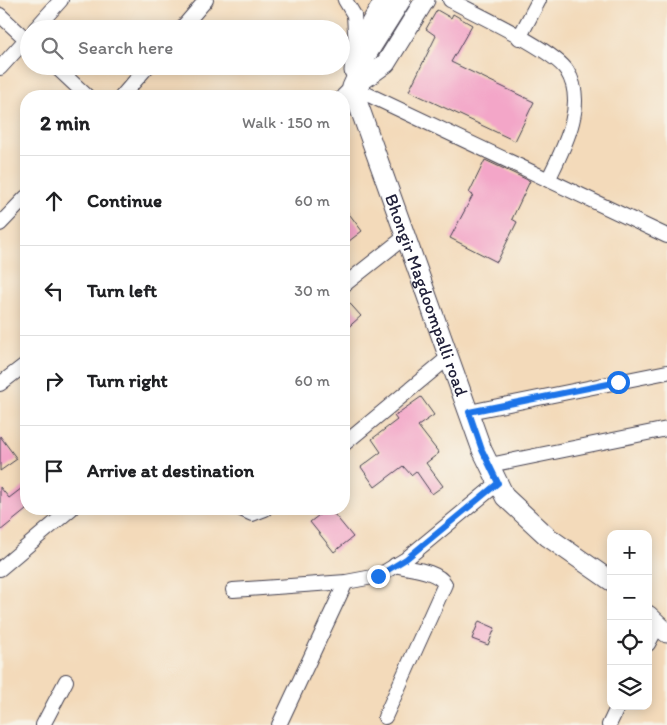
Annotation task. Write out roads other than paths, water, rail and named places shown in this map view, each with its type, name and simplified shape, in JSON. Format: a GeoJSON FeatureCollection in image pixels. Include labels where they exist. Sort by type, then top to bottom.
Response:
{"type":"FeatureCollection","features":[{"type":"Feature","properties":{"kind":"street"},"geometry":{"type":"LineString","coordinates":[[44,20],[61,0]]}},
{"type":"Feature","properties":{"kind":"street"},"geometry":{"type":"LineString","coordinates":[[189,20],[206,0]]}},
{"type":"Feature","properties":{"kind":"street"},"geometry":{"type":"LineString","coordinates":[[345,0],[354,15],[356,47],[348,90]]}},
{"type":"Feature","properties":{"kind":"street"},"geometry":{"type":"LineString","coordinates":[[356,47],[385,0]]}},
{"type":"Feature","properties":{"kind":"street"},"geometry":{"type":"LineString","coordinates":[[349,90],[367,54],[400,0]]}},
{"type":"Feature","properties":{"kind":"street"},"geometry":{"type":"LineString","coordinates":[[350,90],[386,63],[425,0]]}},
{"type":"Feature","properties":{"kind":"street"},"geometry":{"type":"LineString","coordinates":[[450,0],[553,56],[568,71],[574,94],[573,118],[563,149],[548,180]]}},
{"type":"Feature","properties":{"kind":"street"},"geometry":{"type":"LineString","coordinates":[[520,38],[539,0]]}},
{"type":"Feature","properties":{"kind":"street"},"geometry":{"type":"LineString","coordinates":[[0,15],[20,29]]}},
{"type":"Feature","properties":{"kind":"street"},"geometry":{"type":"LineString","coordinates":[[0,68],[20,47]]}},
{"type":"Feature","properties":{"kind":"street"},"geometry":{"type":"LineString","coordinates":[[65,75],[81,90]]}},
{"type":"Feature","properties":{"kind":"street"},"geometry":{"type":"LineString","coordinates":[[127,90],[140,75]]}},
{"type":"Feature","properties":{"kind":"street"},"geometry":{"type":"LineString","coordinates":[[350,93],[666,232]]}},
{"type":"Feature","properties":{"kind":"street","name":"Bhongir Magdoompalli road"},"geometry":{"type":"LineString","coordinates":[[350,97],[406,236],[469,412],[505,497],[548,537],[607,578]]}},
{"type":"Feature","properties":{"kind":"street"},"geometry":{"type":"LineString","coordinates":[[0,224],[20,203]]}},
{"type":"Feature","properties":{"kind":"street"},"geometry":{"type":"LineString","coordinates":[[350,280],[406,236]]}},
{"type":"Feature","properties":{"kind":"street"},"geometry":{"type":"LineString","coordinates":[[350,439],[449,357]]}},
{"type":"Feature","properties":{"kind":"street"},"geometry":{"type":"LineString","coordinates":[[0,384],[20,369]]}},
{"type":"Feature","properties":{"kind":"street"},"geometry":{"type":"LineString","coordinates":[[469,412],[667,372]]}},
{"type":"Feature","properties":{"kind":"street"},"geometry":{"type":"LineString","coordinates":[[490,465],[667,429]]}},
{"type":"Feature","properties":{"kind":"street"},"geometry":{"type":"LineString","coordinates":[[233,590],[346,582],[378,576],[406,559],[498,483]]}},
{"type":"Feature","properties":{"kind":"street"},"geometry":{"type":"LineString","coordinates":[[0,569],[64,515]]}},
{"type":"Feature","properties":{"kind":"street"},"geometry":{"type":"LineString","coordinates":[[385,717],[445,584],[434,575],[395,565]]}},
{"type":"Feature","properties":{"kind":"street"},"geometry":{"type":"LineString","coordinates":[[279,725],[346,582]]}},
{"type":"Feature","properties":{"kind":"street"},"geometry":{"type":"LineString","coordinates":[[652,636],[658,624]]}},
{"type":"Feature","properties":{"kind":"street"},"geometry":{"type":"LineString","coordinates":[[43,725],[66,681]]}},
{"type":"Feature","properties":{"kind":"street"},"geometry":{"type":"LineString","coordinates":[[609,725],[616,710]]}}]}
